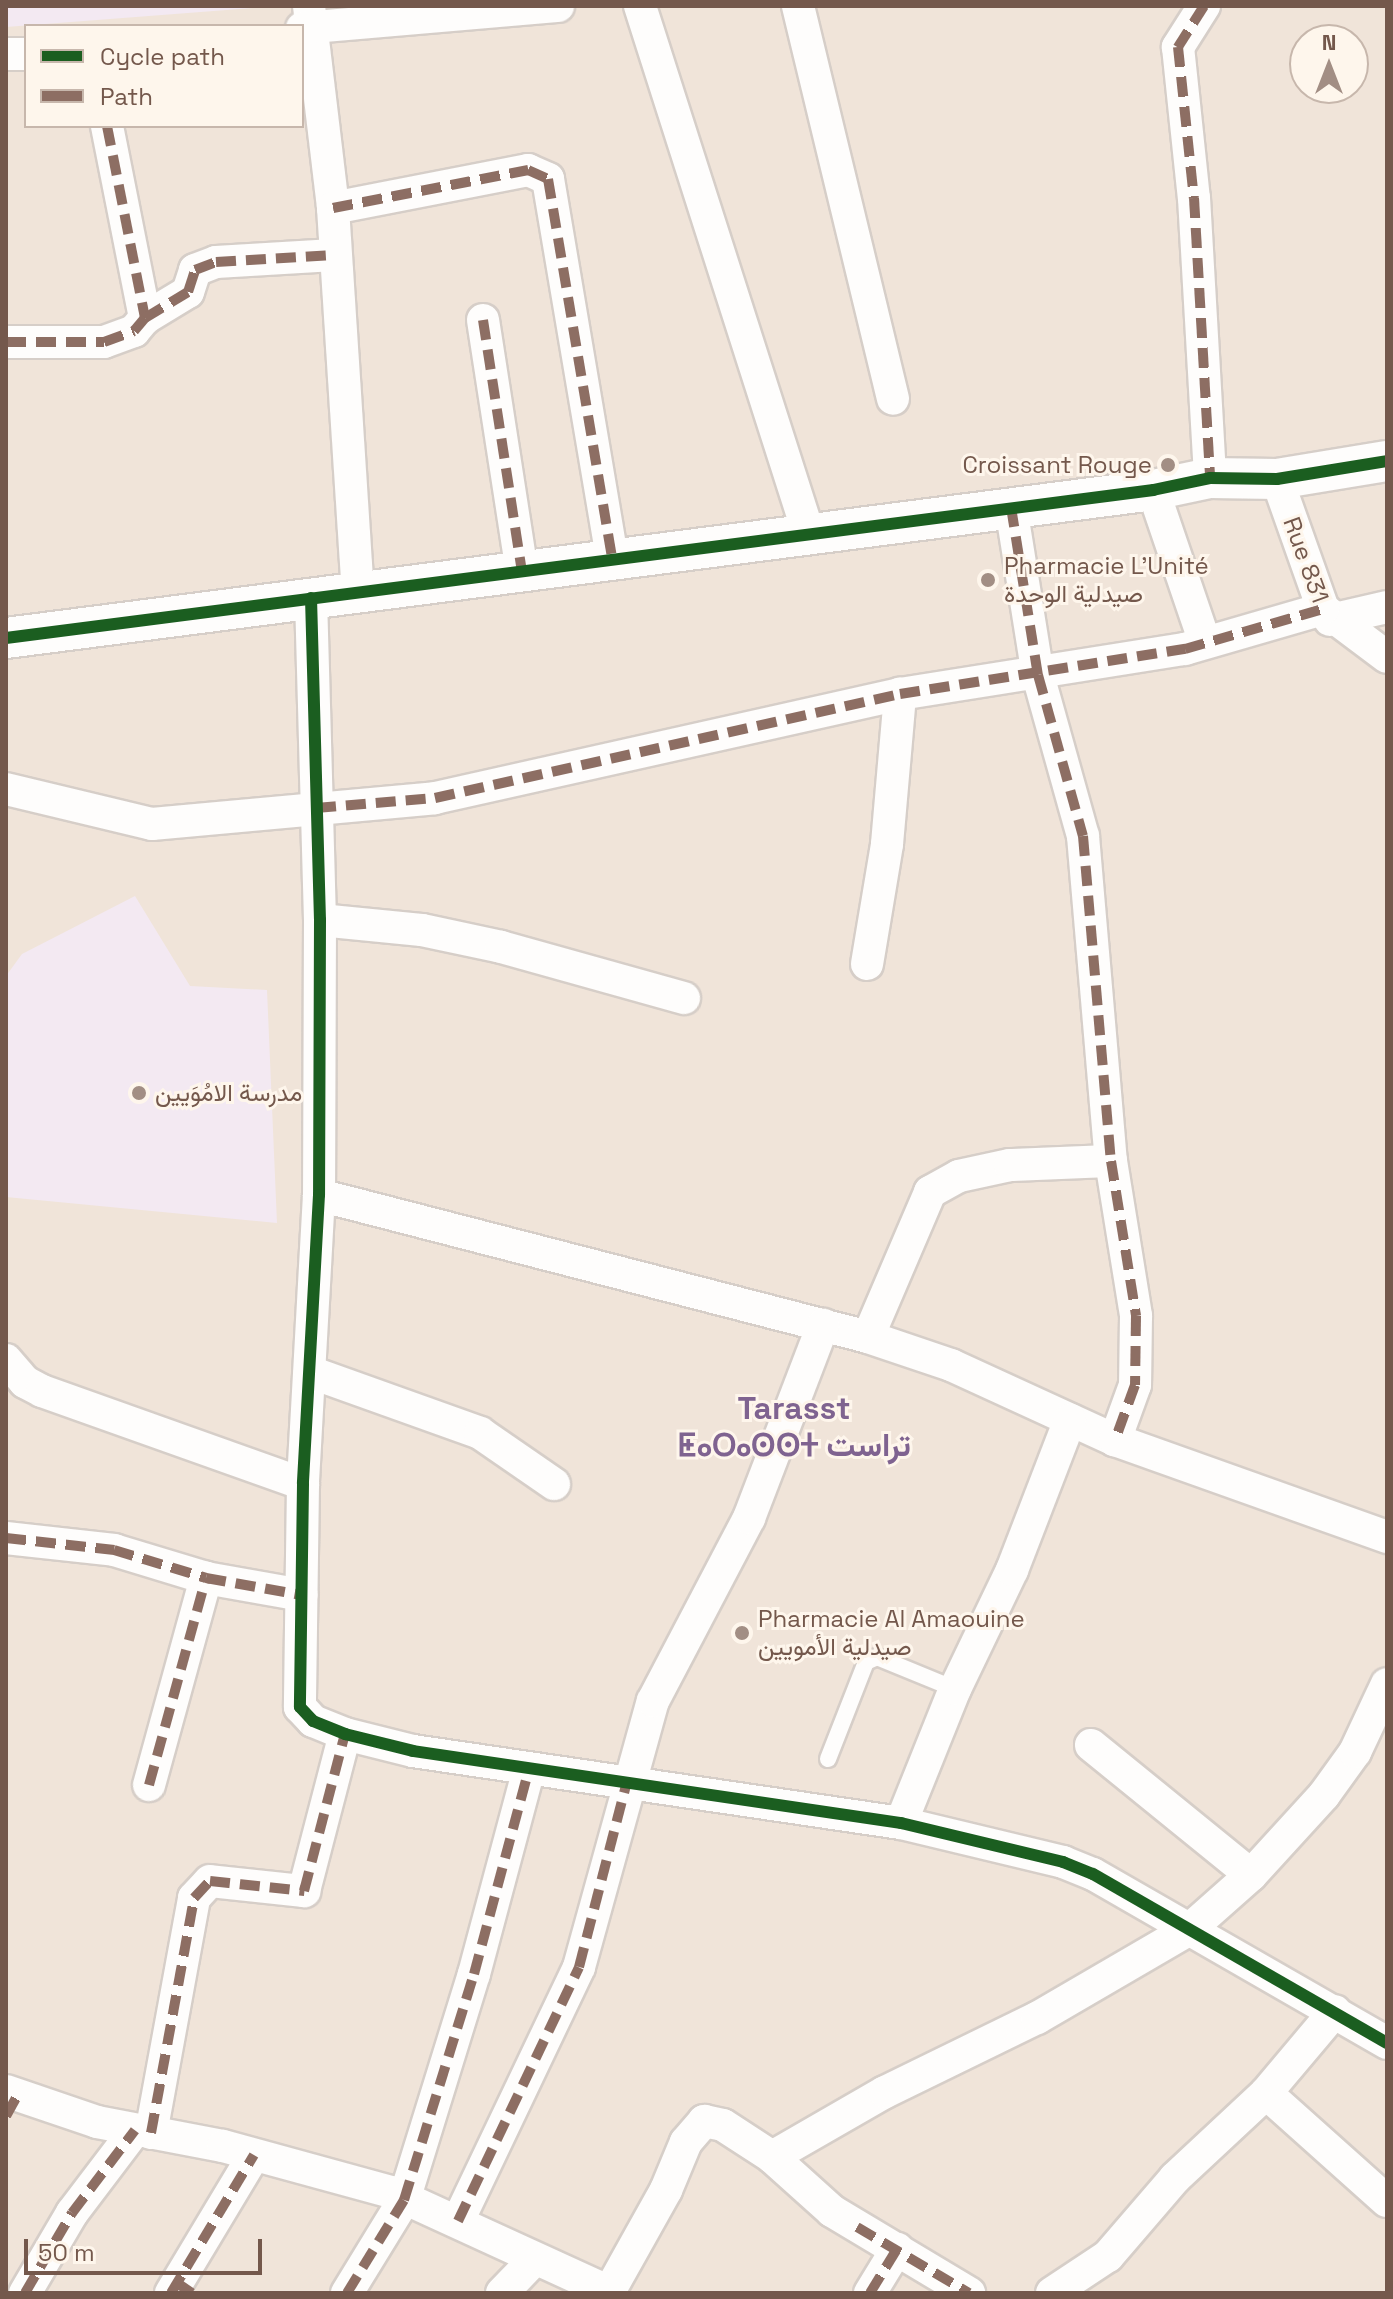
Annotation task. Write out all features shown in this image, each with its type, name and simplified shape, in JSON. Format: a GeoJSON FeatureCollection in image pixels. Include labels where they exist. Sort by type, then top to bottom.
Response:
{"type":"FeatureCollection","features":[{"type":"Feature","properties":{"kind":"street"},"geometry":{"type":"LineString","coordinates":[[358,591],[333,208],[307,20],[558,6]]}},
{"type":"Feature","properties":{"kind":"street"},"geometry":{"type":"LineString","coordinates":[[640,6],[809,535]]}},
{"type":"Feature","properties":{"kind":"street"},"geometry":{"type":"LineString","coordinates":[[798,6],[893,399]]}},
{"type":"Feature","properties":{"kind":"street"},"geometry":{"type":"LineString","coordinates":[[1204,6],[1178,47],[1194,198],[1210,478]]}},
{"type":"Feature","properties":{"kind":"street"},"geometry":{"type":"LineString","coordinates":[[107,128],[145,318]]}},
{"type":"Feature","properties":{"kind":"street"},"geometry":{"type":"LineString","coordinates":[[333,208],[528,170],[548,179],[612,559]]}},
{"type":"Feature","properties":{"kind":"street"},"geometry":{"type":"LineString","coordinates":[[6,342],[104,342],[134,331],[145,318],[188,292],[195,270],[216,262],[334,255]]}},
{"type":"Feature","properties":{"kind":"street"},"geometry":{"type":"LineString","coordinates":[[483,320],[522,571]]}},
{"type":"Feature","properties":{"kind":"street"},"geometry":{"type":"LineString","coordinates":[[6,638],[1153,490],[1210,478],[1277,479],[1387,461]]}},
{"type":"Feature","properties":{"kind":"street","name":"Rue 831"},"geometry":{"type":"LineString","coordinates":[[1277,479],[1326,615],[1387,657]]}},
{"type":"Feature","properties":{"kind":"street"},"geometry":{"type":"LineString","coordinates":[[1153,490],[1204,640]]}},
{"type":"Feature","properties":{"kind":"street"},"geometry":{"type":"LineString","coordinates":[[1011,507],[1038,675],[1083,836],[1111,1161],[1136,1316],[1135,1385],[1115,1440]]}},
{"type":"Feature","properties":{"kind":"street"},"geometry":{"type":"LineString","coordinates":[[311,598],[320,920],[319,1195],[303,1484],[300,1707],[313,1721],[345,1734],[626,1785],[901,1823],[1063,1862],[1384,2035]]}},
{"type":"Feature","properties":{"kind":"street"},"geometry":{"type":"LineString","coordinates":[[6,789],[141,824],[206,823],[316,808],[435,798],[900,694],[1038,675],[1185,649],[1204,640],[1326,615],[1387,607]]}},
{"type":"Feature","properties":{"kind":"street"},"geometry":{"type":"LineString","coordinates":[[867,964],[887,844],[900,694]]}},
{"type":"Feature","properties":{"kind":"street"},"geometry":{"type":"LineString","coordinates":[[320,920],[422,930],[501,947],[684,998]]}},
{"type":"Feature","properties":{"kind":"street"},"geometry":{"type":"LineString","coordinates":[[868,1337],[930,1192],[959,1176],[1010,1165],[1111,1161]]}},
{"type":"Feature","properties":{"kind":"street"},"geometry":{"type":"LineString","coordinates":[[319,1195],[868,1337],[951,1365],[1115,1440],[1387,1537]]}},
{"type":"Feature","properties":{"kind":"street"},"geometry":{"type":"LineString","coordinates":[[458,2221],[579,1967],[626,1785],[653,1701],[749,1518],[823,1325]]}},
{"type":"Feature","properties":{"kind":"street"},"geometry":{"type":"LineString","coordinates":[[6,1360],[25,1382],[42,1391],[303,1484]]}},
{"type":"Feature","properties":{"kind":"street"},"geometry":{"type":"LineString","coordinates":[[310,1372],[480,1433],[554,1484]]}},
{"type":"Feature","properties":{"kind":"street"},"geometry":{"type":"LineString","coordinates":[[901,1823],[955,1689],[1012,1570],[1070,1420]]}},
{"type":"Feature","properties":{"kind":"street"},"geometry":{"type":"LineString","coordinates":[[6,1538],[114,1550],[206,1578],[301,1595]]}},
{"type":"Feature","properties":{"kind":"street"},"geometry":{"type":"LineString","coordinates":[[149,1785],[206,1578]]}},
{"type":"Feature","properties":{"kind":"street"},"geometry":{"type":"LineString","coordinates":[[772,2157],[885,2092],[1037,2018],[1190,1929],[1251,1875],[1340,1775],[1387,1684]]}},
{"type":"Feature","properties":{"kind":"street"},"geometry":{"type":"LineString","coordinates":[[25,2293],[72,2213],[143,2131],[194,1898],[210,1881],[304,1891],[345,1734]]}},
{"type":"Feature","properties":{"kind":"street"},"geometry":{"type":"LineString","coordinates":[[1091,1745],[1251,1875]]}},
{"type":"Feature","properties":{"kind":"street"},"geometry":{"type":"LineString","coordinates":[[347,2293],[404,2200],[474,1974],[529,1769]]}},
{"type":"Feature","properties":{"kind":"street"},"geometry":{"type":"LineString","coordinates":[[1052,2293],[1108,2256],[1175,2178],[1266,2093],[1335,2011]]}},
{"type":"Feature","properties":{"kind":"street"},"geometry":{"type":"LineString","coordinates":[[1266,2093],[1387,2201]]}},
{"type":"Feature","properties":{"kind":"street"},"geometry":{"type":"LineString","coordinates":[[10,2101],[254,2155],[391,2192],[609,2293],[666,2190],[686,2142],[704,2121],[723,2125],[772,2157],[832,2211],[969,2293]]}},
{"type":"Feature","properties":{"kind":"street"},"geometry":{"type":"LineString","coordinates":[[180,2290],[254,2155]]}},
{"type":"Feature","properties":{"kind":"street"},"geometry":{"type":"LineString","coordinates":[[870,2293],[897,2249]]}},
{"type":"Feature","properties":{"kind":"street"},"geometry":{"type":"LineString","coordinates":[[502,2293],[534,2260]]}},
{"type":"Feature","properties":{"kind":"lane"},"geometry":{"type":"LineString","coordinates":[[828,1759],[866,1662],[877,1657],[955,1689]]}},
{"type":"Feature","properties":{"kind":"shaded area"},"geometry":{"type":"Polygon","coordinates":[[[6,6],[1387,6],[1387,2293],[6,2293],[6,6]]]}},
{"type":"Feature","properties":{"kind":"shaded area"},"geometry":{"type":"Polygon","coordinates":[[[6,6],[278,6],[24,24],[6,27],[6,6]]]}},
{"type":"Feature","properties":{"kind":"shaded area","name":"مدرسة الامُوَيين"},"geometry":{"type":"Polygon","coordinates":[[[135,896],[190,986],[267,990],[277,1223],[6,1197],[6,976],[22,954],[135,896]]]}},
{"type":"Feature","properties":{"kind":"marked path"},"geometry":{"type":"LineString","coordinates":[[1204,6],[1178,47],[1194,198],[1210,478]]}},
{"type":"Feature","properties":{"kind":"marked path"},"geometry":{"type":"LineString","coordinates":[[107,128],[145,318]]}},
{"type":"Feature","properties":{"kind":"marked path"},"geometry":{"type":"LineString","coordinates":[[333,208],[528,170],[548,179],[612,559]]}},
{"type":"Feature","properties":{"kind":"marked path"},"geometry":{"type":"LineString","coordinates":[[6,342],[104,342],[134,331],[145,318],[188,292],[195,270],[216,262],[334,255]]}},
{"type":"Feature","properties":{"kind":"marked path"},"geometry":{"type":"LineString","coordinates":[[483,320],[522,571]]}},
{"type":"Feature","properties":{"kind":"marked path"},"geometry":{"type":"LineString","coordinates":[[1011,507],[1038,675],[1083,836],[1111,1161],[1136,1316],[1135,1385],[1115,1440]]}},
{"type":"Feature","properties":{"kind":"marked path"},"geometry":{"type":"LineString","coordinates":[[316,808],[435,798],[900,694],[1185,649],[1323,609]]}},
{"type":"Feature","properties":{"kind":"marked path"},"geometry":{"type":"LineString","coordinates":[[6,1538],[114,1550],[206,1578]]}},
{"type":"Feature","properties":{"kind":"marked path"},"geometry":{"type":"LineString","coordinates":[[149,1785],[206,1578],[301,1595]]}},
{"type":"Feature","properties":{"kind":"marked path"},"geometry":{"type":"LineString","coordinates":[[151,2133],[194,1898],[210,1881],[304,1891],[345,1734]]}},
{"type":"Feature","properties":{"kind":"marked path"},"geometry":{"type":"LineString","coordinates":[[347,2293],[404,2200],[474,1974],[529,1769]]}},
{"type":"Feature","properties":{"kind":"marked path"},"geometry":{"type":"LineString","coordinates":[[458,2221],[579,1967],[626,1785]]}},
{"type":"Feature","properties":{"kind":"marked path"},"geometry":{"type":"LineString","coordinates":[[6,2116],[17,2096]]}},
{"type":"Feature","properties":{"kind":"marked path"},"geometry":{"type":"LineString","coordinates":[[25,2293],[72,2213],[135,2130]]}},
{"type":"Feature","properties":{"kind":"marked path"},"geometry":{"type":"LineString","coordinates":[[171,2293],[254,2155]]}},
{"type":"Feature","properties":{"kind":"marked path"},"geometry":{"type":"LineString","coordinates":[[857,2227],[969,2293]]}},
{"type":"Feature","properties":{"kind":"marked path"},"geometry":{"type":"LineString","coordinates":[[870,2293],[897,2249]]}},
{"type":"Feature","properties":{"kind":"marked path"},"geometry":{"type":"LineString","coordinates":[[177,2283],[192,2293]]}},
{"type":"Feature","properties":{"kind":"cycle path"},"geometry":{"type":"LineString","coordinates":[[6,638],[1153,490],[1210,478],[1277,479],[1387,461]]}},
{"type":"Feature","properties":{"kind":"cycle path"},"geometry":{"type":"LineString","coordinates":[[311,598],[320,920],[319,1195],[303,1484],[300,1707],[313,1721],[345,1734],[413,1751],[901,1823],[1063,1862],[1093,1874],[1387,2043]]}},
{"type":"Feature","properties":{"kind":"place","name":"Croissant Rouge"},"geometry":{"type":"Point","coordinates":[1168,465]}},
{"type":"Feature","properties":{"kind":"place","name":"Pharmacie L'Unité صيدلية الوحدة"},"geometry":{"type":"Point","coordinates":[988,580]}},
{"type":"Feature","properties":{"kind":"place","name":"مدرسة الامُوَيين"},"geometry":{"type":"Point","coordinates":[139,1093]}},
{"type":"Feature","properties":{"kind":"place","name":"Pharmacie Al Amaouine صيدلية الأمويين"},"geometry":{"type":"Point","coordinates":[742,1633]}},
{"type":"Feature","properties":{"kind":"district","name":"Tarasst ⵟⴰⵔⴰⵙⵙⵜ تراست"},"geometry":{"type":"Point","coordinates":[794,1428]}}]}
